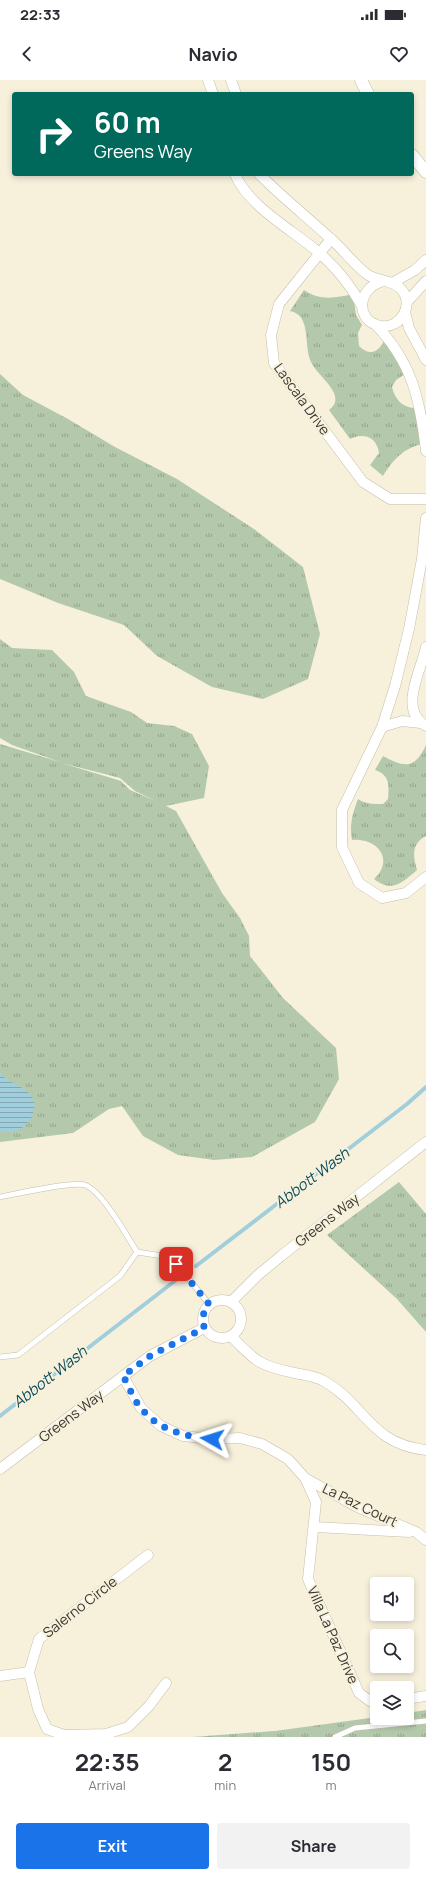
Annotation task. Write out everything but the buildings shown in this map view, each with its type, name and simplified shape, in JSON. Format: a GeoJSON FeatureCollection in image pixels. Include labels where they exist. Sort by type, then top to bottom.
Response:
{"type":"FeatureCollection","features":[{"type":"Feature","properties":{"kind":"street"},"geometry":{"type":"LineString","coordinates":[[208,80],[212,92]]}},
{"type":"Feature","properties":{"kind":"street"},"geometry":{"type":"LineString","coordinates":[[231,80],[235,92]]}},
{"type":"Feature","properties":{"kind":"street"},"geometry":{"type":"LineString","coordinates":[[361,80],[367,92]]}},
{"type":"Feature","properties":{"kind":"street"},"geometry":{"type":"LineString","coordinates":[[414,157],[426,172]]}},
{"type":"Feature","properties":{"kind":"street"},"geometry":{"type":"LineString","coordinates":[[236,176],[254,202],[319,252],[351,286],[362,306],[364,313],[391,341],[409,372],[422,415],[426,451]]}},
{"type":"Feature","properties":{"kind":"street"},"geometry":{"type":"LineString","coordinates":[[261,176],[278,194],[331,239],[368,275],[389,282],[402,290],[409,328],[426,360]]}},
{"type":"Feature","properties":{"kind":"street","name":"Lascala Drive"},"geometry":{"type":"LineString","coordinates":[[331,239],[319,252],[279,304],[271,335],[274,363],[364,482],[390,499],[426,499]]}},
{"type":"Feature","properties":{"kind":"street"},"geometry":{"type":"LineString","coordinates":[[362,306],[366,291],[377,282],[389,282],[415,270],[426,260]]}},
{"type":"Feature","properties":{"kind":"street"},"geometry":{"type":"LineString","coordinates":[[374,324],[389,326],[396,323],[406,307],[426,282]]}},
{"type":"Feature","properties":{"kind":"street"},"geometry":{"type":"LineString","coordinates":[[426,518],[422,559],[409,629],[382,727],[342,810],[342,847],[359,883],[382,898],[406,893],[426,876]]}},
{"type":"Feature","properties":{"kind":"street"},"geometry":{"type":"LineString","coordinates":[[423,724],[413,710],[412,696],[426,647]]}},
{"type":"Feature","properties":{"kind":"street"},"geometry":{"type":"LineString","coordinates":[[382,727],[402,721],[423,724]]}},
{"type":"Feature","properties":{"kind":"street","name":"Greens Way"},"geometry":{"type":"LineString","coordinates":[[231,1302],[258,1275],[281,1256],[426,1142]]}},
{"type":"Feature","properties":{"kind":"street"},"geometry":{"type":"LineString","coordinates":[[220,1300],[231,1302],[239,1310],[241,1322],[239,1327],[231,1336],[226,1338],[213,1336],[204,1328],[203,1315],[209,1304],[220,1300]]}},
{"type":"Feature","properties":{"kind":"street","name":"Greens Way"},"geometry":{"type":"LineString","coordinates":[[0,1469],[150,1356],[204,1328]]}},
{"type":"Feature","properties":{"kind":"street"},"geometry":{"type":"LineString","coordinates":[[231,1336],[256,1361],[267,1366],[321,1379],[345,1395],[369,1424],[391,1440],[415,1449],[426,1450]]}},
{"type":"Feature","properties":{"kind":"street","name":"Villa La Paz Drive"},"geometry":{"type":"LineString","coordinates":[[123,1376],[140,1408],[161,1426],[183,1436],[212,1439],[240,1438],[262,1444],[288,1459],[305,1478],[316,1502],[315,1527],[308,1579],[359,1693],[370,1700]]}},
{"type":"Feature","properties":{"kind":"street","name":"La Paz Court"},"geometry":{"type":"LineString","coordinates":[[305,1478],[356,1507],[416,1532],[426,1540]]}},
{"type":"Feature","properties":{"kind":"street","name":"La Paz Court"},"geometry":{"type":"LineString","coordinates":[[315,1527],[416,1532]]}},
{"type":"Feature","properties":{"kind":"street","name":"Salerno Circle"},"geometry":{"type":"LineString","coordinates":[[29,1672],[39,1639],[148,1554]]}},
{"type":"Feature","properties":{"kind":"street"},"geometry":{"type":"LineString","coordinates":[[0,1676],[29,1672],[38,1708],[47,1729],[64,1735],[106,1734],[128,1726],[149,1706],[166,1683]]}},
{"type":"Feature","properties":{"kind":"street"},"geometry":{"type":"LineString","coordinates":[[414,1698],[426,1696]]}},
{"type":"Feature","properties":{"kind":"lane"},"geometry":{"type":"LineString","coordinates":[[0,1197],[69,1185],[85,1185],[102,1198],[137,1252],[169,1257],[209,1304]]}},
{"type":"Feature","properties":{"kind":"lane"},"geometry":{"type":"LineString","coordinates":[[0,1357],[18,1356],[120,1276],[137,1252]]}},
{"type":"Feature","properties":{"kind":"lane"},"geometry":{"type":"LineString","coordinates":[[334,1737],[354,1728],[426,1721]]}},
{"type":"Feature","properties":{"kind":"green space"},"geometry":{"type":"Polygon","coordinates":[[[304,290],[316,296],[328,298],[353,294],[356,315],[362,325],[358,333],[359,346],[371,352],[380,347],[385,338],[405,374],[396,380],[392,387],[393,392],[403,405],[416,408],[423,444],[410,448],[399,456],[383,476],[370,465],[379,453],[376,443],[369,437],[365,436],[350,439],[329,410],[334,404],[334,392],[314,368],[311,362],[306,332],[301,318],[297,314],[290,311],[304,290]]]}},
{"type":"Feature","properties":{"kind":"green space"},"geometry":{"type":"Polygon","coordinates":[[[0,374],[23,395],[68,419],[115,447],[177,479],[254,529],[303,567],[320,634],[308,679],[263,699],[212,687],[157,656],[124,625],[58,603],[0,579],[0,374]]]}},
{"type":"Feature","properties":{"kind":"green space"},"geometry":{"type":"Polygon","coordinates":[[[0,639],[12,648],[52,650],[74,672],[86,696],[131,712],[147,723],[174,726],[192,734],[209,766],[204,798],[166,806],[176,811],[222,893],[240,918],[249,936],[250,956],[283,998],[336,1048],[339,1079],[315,1122],[252,1157],[214,1160],[178,1155],[143,1136],[122,1106],[109,1109],[73,1133],[0,1142],[0,744],[60,762],[12,745],[0,738],[0,639]],[[62,763],[121,781],[130,790],[156,801],[135,791],[120,778],[62,763]]]}},
{"type":"Feature","properties":{"kind":"green space"},"geometry":{"type":"Polygon","coordinates":[[[426,745],[426,836],[421,839],[414,851],[417,870],[397,885],[386,885],[374,879],[380,872],[383,864],[383,857],[380,851],[369,842],[352,840],[351,824],[353,814],[358,799],[364,802],[383,804],[388,799],[388,781],[384,775],[375,770],[383,756],[397,763],[409,764],[418,759],[426,745]]]}},
{"type":"Feature","properties":{"kind":"green space"},"geometry":{"type":"Polygon","coordinates":[[[399,1182],[426,1214],[426,1332],[397,1299],[327,1235],[399,1182]]]}},
{"type":"Feature","properties":{"kind":"green space"},"geometry":{"type":"Polygon","coordinates":[[[426,1710],[426,1737],[192,1737],[275,1731],[370,1718],[370,1725],[414,1725],[414,1712],[426,1710]]]}},
{"type":"Feature","properties":{"kind":"water"},"geometry":{"type":"Polygon","coordinates":[[[0,1073],[28,1092],[32,1096],[34,1102],[32,1117],[26,1125],[14,1131],[0,1131],[0,1073]]]}},
{"type":"Feature","properties":{"kind":"waterway","name":"Abbott Wash"},"geometry":{"type":"LineString","coordinates":[[196,1266],[407,1104],[426,1087]]}},
{"type":"Feature","properties":{"kind":"waterway","name":"Abbott Wash"},"geometry":{"type":"LineString","coordinates":[[0,1416],[176,1280]]}},
{"type":"Feature","properties":{"kind":"route"},"geometry":{"type":"LineString","coordinates":[[176,1264],[209,1304],[203,1315],[202,1322],[204,1328],[150,1356],[123,1376],[140,1408],[161,1426],[183,1436],[212,1439]]}}]}
